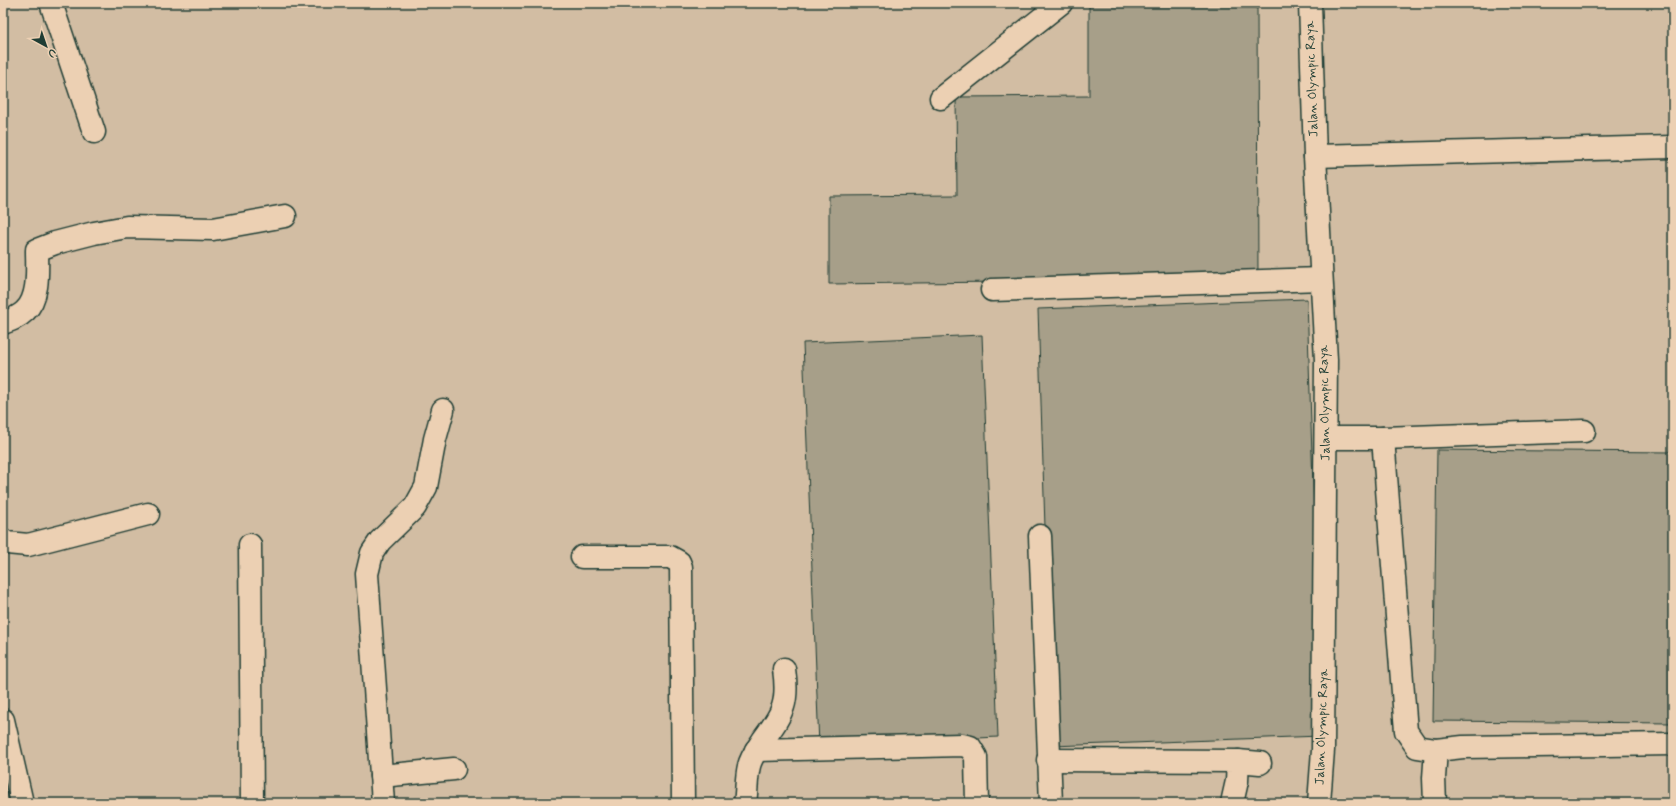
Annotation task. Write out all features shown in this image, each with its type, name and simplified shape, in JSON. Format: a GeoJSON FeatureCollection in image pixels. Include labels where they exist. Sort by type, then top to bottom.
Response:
{"type":"FeatureCollection","features":[{"type":"Feature","properties":{"kind":"street"},"geometry":{"type":"LineString","coordinates":[[51,3],[94,132]]}},
{"type":"Feature","properties":{"kind":"street"},"geometry":{"type":"LineString","coordinates":[[941,98],[1061,3]]}},
{"type":"Feature","properties":{"kind":"street","name":"Jalan Olympic Raya"},"geometry":{"type":"LineString","coordinates":[[1310,3],[1314,156],[1326,360],[1323,750],[1319,803]]}},
{"type":"Feature","properties":{"kind":"street"},"geometry":{"type":"LineString","coordinates":[[1314,156],[1673,147]]}},
{"type":"Feature","properties":{"kind":"street"},"geometry":{"type":"LineString","coordinates":[[3,323],[18,316],[26,310],[37,284],[37,250],[55,243],[94,233],[127,227],[213,229],[285,216]]}},
{"type":"Feature","properties":{"kind":"street"},"geometry":{"type":"LineString","coordinates":[[992,290],[1321,280]]}},
{"type":"Feature","properties":{"kind":"street"},"geometry":{"type":"LineString","coordinates":[[383,803],[367,574],[372,553],[380,540],[415,507],[426,487],[435,439],[443,410]]}},
{"type":"Feature","properties":{"kind":"street"},"geometry":{"type":"LineString","coordinates":[[1326,438],[1383,438],[1584,431]]}},
{"type":"Feature","properties":{"kind":"street"},"geometry":{"type":"LineString","coordinates":[[1383,438],[1406,732],[1417,747],[1436,750],[1471,747],[1673,744]]}},
{"type":"Feature","properties":{"kind":"street"},"geometry":{"type":"LineString","coordinates":[[3,540],[8,543],[28,545],[148,514]]}},
{"type":"Feature","properties":{"kind":"street"},"geometry":{"type":"LineString","coordinates":[[1040,536],[1048,760],[1051,803]]}},
{"type":"Feature","properties":{"kind":"street"},"geometry":{"type":"LineString","coordinates":[[250,546],[252,803]]}},
{"type":"Feature","properties":{"kind":"street"},"geometry":{"type":"LineString","coordinates":[[582,557],[670,557],[679,562],[681,567],[683,803]]}},
{"type":"Feature","properties":{"kind":"street"},"geometry":{"type":"LineString","coordinates":[[745,803],[749,766],[756,750],[778,719],[785,703],[787,689],[784,669]]}},
{"type":"Feature","properties":{"kind":"street"},"geometry":{"type":"LineString","coordinates":[[3,720],[22,803]]}},
{"type":"Feature","properties":{"kind":"street"},"geometry":{"type":"LineString","coordinates":[[756,750],[962,744],[970,747],[976,757],[977,803]]}},
{"type":"Feature","properties":{"kind":"street"},"geometry":{"type":"LineString","coordinates":[[1435,803],[1434,778],[1436,750]]}},
{"type":"Feature","properties":{"kind":"street"},"geometry":{"type":"LineString","coordinates":[[1048,760],[1260,762]]}},
{"type":"Feature","properties":{"kind":"street"},"geometry":{"type":"LineString","coordinates":[[1232,803],[1238,780],[1238,762]]}},
{"type":"Feature","properties":{"kind":"street"},"geometry":{"type":"LineString","coordinates":[[381,776],[454,769]]}},
{"type":"Feature","properties":{"kind":"shaded area"},"geometry":{"type":"Polygon","coordinates":[[[3,3],[1673,3],[1673,803],[3,803],[3,3]]]}},
{"type":"Feature","properties":{"kind":"building"},"geometry":{"type":"Polygon","coordinates":[[[1089,3],[1257,3],[1258,279],[829,284],[829,196],[957,195],[956,97],[1089,96],[1089,3]]]}},
{"type":"Feature","properties":{"kind":"building"},"geometry":{"type":"Polygon","coordinates":[[[1307,299],[1321,736],[1052,746],[1038,309],[1307,299]]]}},
{"type":"Feature","properties":{"kind":"building"},"geometry":{"type":"Polygon","coordinates":[[[982,335],[998,737],[819,746],[803,343],[982,335]]]}},
{"type":"Feature","properties":{"kind":"building"},"geometry":{"type":"Polygon","coordinates":[[[1437,450],[1673,452],[1673,723],[1433,721],[1437,450]]]}}]}
